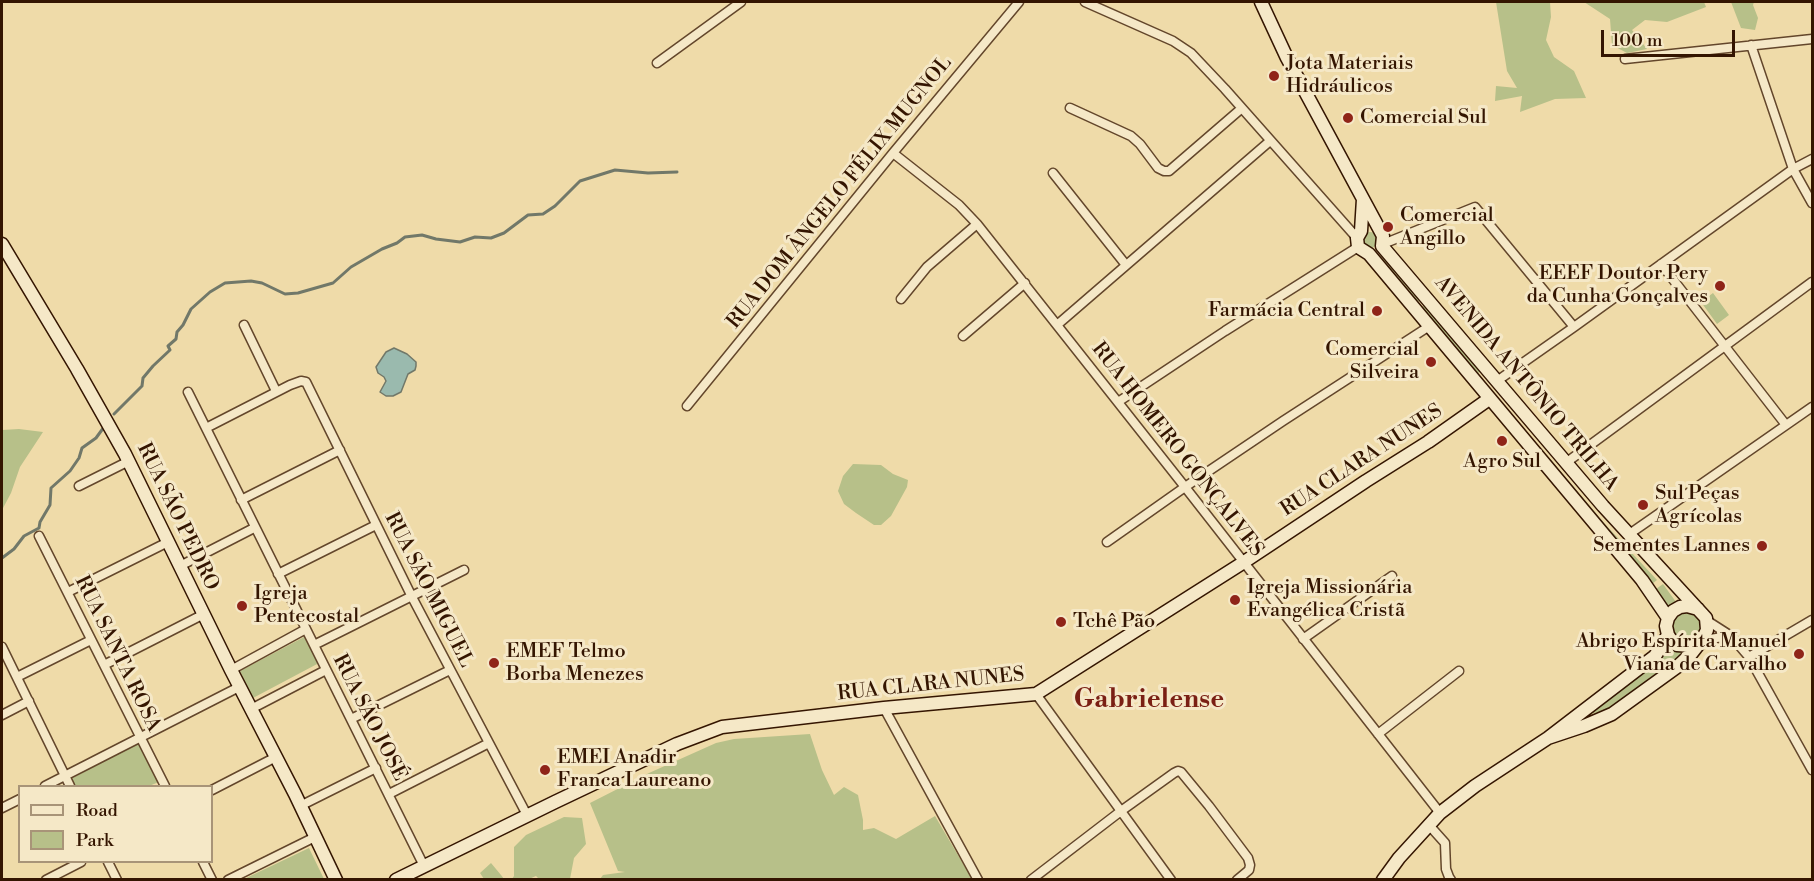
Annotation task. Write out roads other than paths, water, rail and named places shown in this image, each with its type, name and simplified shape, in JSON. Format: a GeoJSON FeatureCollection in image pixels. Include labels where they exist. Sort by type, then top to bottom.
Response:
{"type":"FeatureCollection","features":[{"type":"Feature","properties":{"kind":"main road","name":"AVENIDA ANTÔNIO TRILHA"},"geometry":{"type":"LineString","coordinates":[[1262,2],[1287,58],[1383,236],[1383,245],[1628,535],[1704,616]]}},
{"type":"Feature","properties":{"kind":"main road"},"geometry":{"type":"LineString","coordinates":[[1361,243],[1363,199]]}},
{"type":"Feature","properties":{"kind":"main road"},"geometry":{"type":"LineString","coordinates":[[1361,243],[1370,228],[1379,231]]}},
{"type":"Feature","properties":{"kind":"main road","name":"AVENIDA ANTÔNIO TRILHA"},"geometry":{"type":"LineString","coordinates":[[1361,243],[1428,327],[1646,585],[1668,618]]}},
{"type":"Feature","properties":{"kind":"main road"},"geometry":{"type":"LineString","coordinates":[[1361,243],[1376,253],[1383,245]]}},
{"type":"Feature","properties":{"kind":"main road","name":"RUA SÃO PEDRO"},"geometry":{"type":"LineString","coordinates":[[2,244],[129,461],[336,879]]}},
{"type":"Feature","properties":{"kind":"main road","name":"RUA CLARA NUNES"},"geometry":{"type":"LineString","coordinates":[[396,879],[677,744],[722,727],[884,708],[1036,694],[1244,562],[1428,442],[1489,399]]}},
{"type":"Feature","properties":{"kind":"main road"},"geometry":{"type":"LineString","coordinates":[[1548,738],[1612,714],[1677,667],[1691,654],[1702,640],[1707,630],[1704,616],[1695,607],[1680,607],[1673,611],[1666,626],[1672,641],[1684,647],[1702,640]]}},
{"type":"Feature","properties":{"kind":"main road"},"geometry":{"type":"LineString","coordinates":[[1383,879],[1428,824],[1440,813],[1475,786],[1548,738],[1655,656],[1668,635]]}},
{"type":"Feature","properties":{"kind":"street"},"geometry":{"type":"LineString","coordinates":[[657,63],[741,2]]}},
{"type":"Feature","properties":{"kind":"street","name":"RUA DOM ÂNGELO FÉLIX MUGNOL"},"geometry":{"type":"LineString","coordinates":[[687,406],[1019,2]]}},
{"type":"Feature","properties":{"kind":"street"},"geometry":{"type":"LineString","coordinates":[[1085,2],[1173,41],[1191,53],[1361,243],[1118,402]]}},
{"type":"Feature","properties":{"kind":"street"},"geometry":{"type":"LineString","coordinates":[[1625,59],[1812,39]]}},
{"type":"Feature","properties":{"kind":"street"},"geometry":{"type":"LineString","coordinates":[[1751,45],[1792,169],[1812,203]]}},
{"type":"Feature","properties":{"kind":"street"},"geometry":{"type":"LineString","coordinates":[[1070,108],[1131,136],[1161,171],[1168,171],[1242,108]]}},
{"type":"Feature","properties":{"kind":"street"},"geometry":{"type":"LineString","coordinates":[[1057,325],[1270,141]]}},
{"type":"Feature","properties":{"kind":"street","name":"RUA HOMERO GONÇALVES"},"geometry":{"type":"LineString","coordinates":[[893,153],[959,205],[978,224],[1440,813]]}},
{"type":"Feature","properties":{"kind":"street"},"geometry":{"type":"LineString","coordinates":[[1497,381],[1792,169],[1812,159]]}},
{"type":"Feature","properties":{"kind":"street"},"geometry":{"type":"LineString","coordinates":[[1053,173],[1126,265]]}},
{"type":"Feature","properties":{"kind":"street"},"geometry":{"type":"LineString","coordinates":[[1383,245],[1474,207],[1574,327]]}},
{"type":"Feature","properties":{"kind":"street"},"geometry":{"type":"LineString","coordinates":[[901,299],[927,267],[978,224]]}},
{"type":"Feature","properties":{"kind":"street"},"geometry":{"type":"LineString","coordinates":[[1661,264],[1786,425]]}},
{"type":"Feature","properties":{"kind":"street"},"geometry":{"type":"LineString","coordinates":[[1567,462],[1812,282]]}},
{"type":"Feature","properties":{"kind":"street"},"geometry":{"type":"LineString","coordinates":[[963,336],[1025,284]]}},
{"type":"Feature","properties":{"kind":"street"},"geometry":{"type":"LineString","coordinates":[[206,428],[276,391],[244,325]]}},
{"type":"Feature","properties":{"kind":"street"},"geometry":{"type":"LineString","coordinates":[[1107,542],[1282,421],[1428,327]]}},
{"type":"Feature","properties":{"kind":"street","name":"RUA SÃO MIGUEL"},"geometry":{"type":"LineString","coordinates":[[276,391],[301,381],[306,382],[309,386],[412,597],[527,815]]}},
{"type":"Feature","properties":{"kind":"street","name":"RUA SÃO JOSÉ"},"geometry":{"type":"LineString","coordinates":[[188,392],[424,866]]}},
{"type":"Feature","properties":{"kind":"street"},"geometry":{"type":"LineString","coordinates":[[1628,535],[1812,407]]}},
{"type":"Feature","properties":{"kind":"street"},"geometry":{"type":"LineString","coordinates":[[241,500],[340,450]]}},
{"type":"Feature","properties":{"kind":"street"},"geometry":{"type":"LineString","coordinates":[[80,486],[129,461]]}},
{"type":"Feature","properties":{"kind":"street"},"geometry":{"type":"LineString","coordinates":[[278,574],[376,525]]}},
{"type":"Feature","properties":{"kind":"street"},"geometry":{"type":"LineString","coordinates":[[180,566],[254,528]]}},
{"type":"Feature","properties":{"kind":"street","name":"RUA SANTA ROSA"},"geometry":{"type":"LineString","coordinates":[[39,536],[140,738],[161,785]]}},
{"type":"Feature","properties":{"kind":"street"},"geometry":{"type":"LineString","coordinates":[[68,592],[168,542]]}},
{"type":"Feature","properties":{"kind":"street"},"geometry":{"type":"LineString","coordinates":[[314,645],[464,570]]}},
{"type":"Feature","properties":{"kind":"street"},"geometry":{"type":"LineString","coordinates":[[1303,639],[1392,576]]}},
{"type":"Feature","properties":{"kind":"street"},"geometry":{"type":"LineString","coordinates":[[104,665],[204,614]]}},
{"type":"Feature","properties":{"kind":"street"},"geometry":{"type":"LineString","coordinates":[[1704,616],[1731,636],[1749,657],[1812,770]]}},
{"type":"Feature","properties":{"kind":"street"},"geometry":{"type":"LineString","coordinates":[[1749,657],[1812,620]]}},
{"type":"Feature","properties":{"kind":"street"},"geometry":{"type":"LineString","coordinates":[[231,670],[306,629]]}},
{"type":"Feature","properties":{"kind":"street"},"geometry":{"type":"LineString","coordinates":[[1702,640],[1731,636]]}},
{"type":"Feature","properties":{"kind":"street"},"geometry":{"type":"LineString","coordinates":[[17,678],[91,640]]}},
{"type":"Feature","properties":{"kind":"street"},"geometry":{"type":"LineString","coordinates":[[2,647],[70,785]]}},
{"type":"Feature","properties":{"kind":"street"},"geometry":{"type":"LineString","coordinates":[[251,709],[326,670]]}},
{"type":"Feature","properties":{"kind":"street"},"geometry":{"type":"LineString","coordinates":[[351,719],[450,670]]}},
{"type":"Feature","properties":{"kind":"street"},"geometry":{"type":"LineString","coordinates":[[1378,734],[1459,671]]}},
{"type":"Feature","properties":{"kind":"street"},"geometry":{"type":"LineString","coordinates":[[47,785],[239,687]]}},
{"type":"Feature","properties":{"kind":"street"},"geometry":{"type":"LineString","coordinates":[[1036,694],[1171,879]]}},
{"type":"Feature","properties":{"kind":"street"},"geometry":{"type":"LineString","coordinates":[[2,715],[29,701]]}},
{"type":"Feature","properties":{"kind":"street"},"geometry":{"type":"LineString","coordinates":[[884,708],[978,879]]}},
{"type":"Feature","properties":{"kind":"street"},"geometry":{"type":"LineString","coordinates":[[389,794],[489,743]]}},
{"type":"Feature","properties":{"kind":"street"},"geometry":{"type":"LineString","coordinates":[[213,789],[276,757]]}},
{"type":"Feature","properties":{"kind":"street"},"geometry":{"type":"LineString","coordinates":[[300,806],[376,768]]}},
{"type":"Feature","properties":{"kind":"street"},"geometry":{"type":"LineString","coordinates":[[1031,879],[1121,811],[1179,771],[1248,858],[1249,870],[1237,879]]}},
{"type":"Feature","properties":{"kind":"street"},"geometry":{"type":"LineString","coordinates":[[2,808],[18,800]]}},
{"type":"Feature","properties":{"kind":"street"},"geometry":{"type":"LineString","coordinates":[[1428,824],[1445,843],[1446,869],[1451,879]]}},
{"type":"Feature","properties":{"kind":"street"},"geometry":{"type":"LineString","coordinates":[[228,879],[315,837]]}},
{"type":"Feature","properties":{"kind":"street"},"geometry":{"type":"LineString","coordinates":[[46,879],[77,863]]}},
{"type":"Feature","properties":{"kind":"street"},"geometry":{"type":"LineString","coordinates":[[109,863],[117,879]]}},
{"type":"Feature","properties":{"kind":"street"},"geometry":{"type":"LineString","coordinates":[[204,863],[212,879]]}},
{"type":"Feature","properties":{"kind":"waterway"},"geometry":{"type":"LineString","coordinates":[[114,414],[142,386],[143,378],[170,350],[168,346],[176,339],[177,332],[191,309],[210,292],[225,283],[251,281],[262,283],[285,294],[298,293],[333,283],[351,267],[405,237],[422,235],[460,242],[475,237],[491,238],[504,233],[528,215],[543,214],[555,206],[580,181],[615,170],[648,173],[677,172]]}},
{"type":"Feature","properties":{"kind":"waterway"},"geometry":{"type":"LineString","coordinates":[[2,558],[14,549],[24,536],[39,528],[50,505],[51,488],[70,471],[79,458],[82,448],[96,438],[104,427]]}},
{"type":"Feature","properties":{"kind":"place","name":"Jota Materiais Hidráulicos"},"geometry":{"type":"Point","coordinates":[1274,76]}},
{"type":"Feature","properties":{"kind":"place","name":"Comercial Sul"},"geometry":{"type":"Point","coordinates":[1348,118]}},
{"type":"Feature","properties":{"kind":"place","name":"Comercial Angillo"},"geometry":{"type":"Point","coordinates":[1388,227]}},
{"type":"Feature","properties":{"kind":"place","name":"EEEF Doutor Pery da Cunha Gonçalves"},"geometry":{"type":"Point","coordinates":[1720,286]}},
{"type":"Feature","properties":{"kind":"place","name":"Farmácia Central"},"geometry":{"type":"Point","coordinates":[1377,311]}},
{"type":"Feature","properties":{"kind":"place","name":"Comercial Silveira"},"geometry":{"type":"Point","coordinates":[1431,362]}},
{"type":"Feature","properties":{"kind":"place","name":"Agro Sul"},"geometry":{"type":"Point","coordinates":[1502,441]}},
{"type":"Feature","properties":{"kind":"place","name":"Sul Peças Agrícolas"},"geometry":{"type":"Point","coordinates":[1643,505]}},
{"type":"Feature","properties":{"kind":"place","name":"Sementes Lannes"},"geometry":{"type":"Point","coordinates":[1762,546]}},
{"type":"Feature","properties":{"kind":"place","name":"Igreja Missionária Evangélica Cristã"},"geometry":{"type":"Point","coordinates":[1235,600]}},
{"type":"Feature","properties":{"kind":"place","name":"Igreja Pentecostal"},"geometry":{"type":"Point","coordinates":[242,606]}},
{"type":"Feature","properties":{"kind":"place","name":"Tchê Pão"},"geometry":{"type":"Point","coordinates":[1061,622]}},
{"type":"Feature","properties":{"kind":"place","name":"Abrigo Espírita Manuel Viana de Carvalho"},"geometry":{"type":"Point","coordinates":[1799,654]}},
{"type":"Feature","properties":{"kind":"place","name":"EMEF Telmo Borba Menezes"},"geometry":{"type":"Point","coordinates":[494,663]}},
{"type":"Feature","properties":{"kind":"place","name":"EMEI Anadir Franca Laureano"},"geometry":{"type":"Point","coordinates":[545,770]}},
{"type":"Feature","properties":{"kind":"district","name":"Gabrielense"},"geometry":{"type":"Point","coordinates":[1149,701]}}]}
